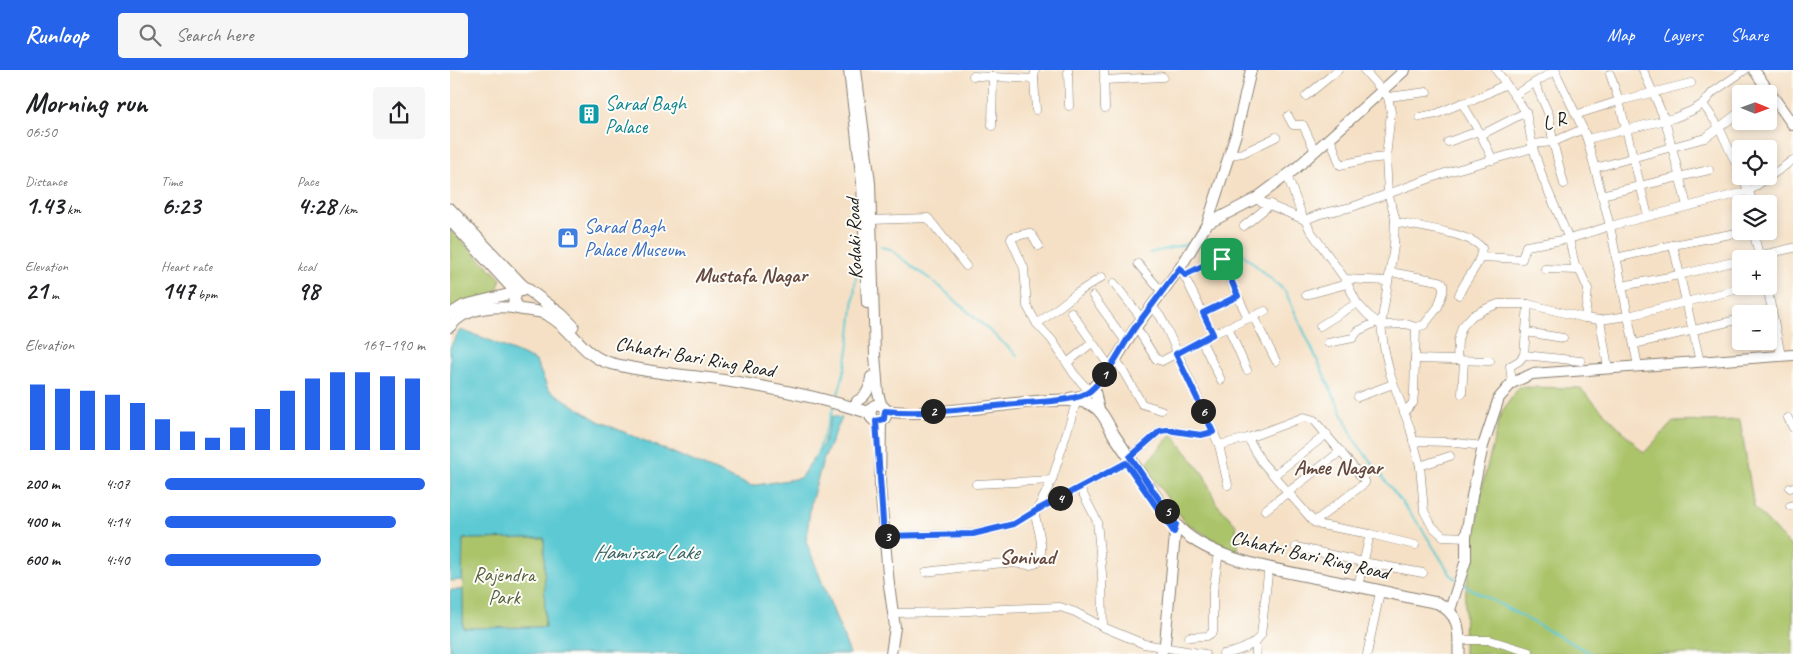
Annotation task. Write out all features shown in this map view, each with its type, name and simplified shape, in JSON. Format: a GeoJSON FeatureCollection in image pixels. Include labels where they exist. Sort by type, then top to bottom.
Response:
{"type":"FeatureCollection","features":[{"type":"Feature","properties":{"kind":"main road","name":"Chhatri Bari Ring Road"},"geometry":{"type":"LineString","coordinates":[[450,209],[505,268],[534,295],[562,315],[597,352],[652,366],[734,376],[857,401],[878,413],[968,410],[1076,400],[1092,405],[1099,412],[1128,460]]}},
{"type":"Feature","properties":{"kind":"main road"},"geometry":{"type":"LineString","coordinates":[[450,220],[516,292],[513,298],[519,309]]}},
{"type":"Feature","properties":{"kind":"main road","name":"Chhatri Bari Ring Road"},"geometry":{"type":"LineString","coordinates":[[519,309],[541,312],[548,315],[559,322],[594,358],[610,363],[651,372],[733,382],[800,394],[905,419],[969,416],[1075,406],[1089,410],[1128,460],[1175,528],[1190,545],[1218,559],[1268,574],[1436,609],[1445,614],[1451,623],[1453,631],[1452,654]]}},
{"type":"Feature","properties":{"kind":"main road","name":"Chhatri Bari Ring Road"},"geometry":{"type":"LineString","coordinates":[[1175,528],[1193,540],[1220,553],[1256,565],[1438,603],[1450,610]]}},
{"type":"Feature","properties":{"kind":"main road"},"geometry":{"type":"LineString","coordinates":[[1450,610],[1457,621],[1459,654]]}},
{"type":"Feature","properties":{"kind":"street","name":"Kodaki Road"},"geometry":{"type":"LineString","coordinates":[[849,70],[862,183],[871,377],[878,413]]}},
{"type":"Feature","properties":{"kind":"street","name":"Kodaki Road"},"geometry":{"type":"LineString","coordinates":[[856,70],[870,183],[880,487],[895,627],[891,654]]}},
{"type":"Feature","properties":{"kind":"street"},"geometry":{"type":"LineString","coordinates":[[1035,70],[1036,110]]}},
{"type":"Feature","properties":{"kind":"street"},"geometry":{"type":"LineString","coordinates":[[1068,70],[1069,106]]}},
{"type":"Feature","properties":{"kind":"street"},"geometry":{"type":"LineString","coordinates":[[1104,70],[1105,108]]}},
{"type":"Feature","properties":{"kind":"street"},"geometry":{"type":"LineString","coordinates":[[1054,401],[1082,396],[1092,389],[1113,363],[1162,292],[1182,272],[1207,224],[1236,134],[1251,70]]}},
{"type":"Feature","properties":{"kind":"street"},"geometry":{"type":"LineString","coordinates":[[1306,96],[1338,70]]}},
{"type":"Feature","properties":{"kind":"street"},"geometry":{"type":"LineString","coordinates":[[1364,70],[1385,94],[1391,112],[1386,157],[1388,193],[1395,217],[1394,246],[1379,323],[1390,374],[1410,428],[1420,466],[1424,511],[1432,526],[1443,536],[1466,537]]}},
{"type":"Feature","properties":{"kind":"street"},"geometry":{"type":"LineString","coordinates":[[1207,224],[1255,199],[1287,176],[1330,137],[1385,94],[1405,70]]}},
{"type":"Feature","properties":{"kind":"street"},"geometry":{"type":"LineString","coordinates":[[1496,70],[1526,112],[1533,146],[1543,179],[1569,239],[1575,265],[1588,289],[1585,318]]}},
{"type":"Feature","properties":{"kind":"street"},"geometry":{"type":"LineString","coordinates":[[1514,95],[1555,70],[1578,114],[1583,129]]}},
{"type":"Feature","properties":{"kind":"street"},"geometry":{"type":"LineString","coordinates":[[1643,70],[1665,120],[1687,206]]}},
{"type":"Feature","properties":{"kind":"street","name":"L R"},"geometry":{"type":"LineString","coordinates":[[1304,219],[1352,207],[1445,173],[1493,160],[1533,146],[1553,142],[1583,129],[1587,139],[1665,120],[1691,111],[1703,104],[1713,92],[1745,70]]}},
{"type":"Feature","properties":{"kind":"street"},"geometry":{"type":"LineString","coordinates":[[1754,70],[1763,85]]}},
{"type":"Feature","properties":{"kind":"street"},"geometry":{"type":"LineString","coordinates":[[1763,70],[1793,112]]}},
{"type":"Feature","properties":{"kind":"street"},"geometry":{"type":"LineString","coordinates":[[1610,74],[1619,101],[1648,216]]}},
{"type":"Feature","properties":{"kind":"street"},"geometry":{"type":"LineString","coordinates":[[972,76],[1034,79]]}},
{"type":"Feature","properties":{"kind":"street"},"geometry":{"type":"LineString","coordinates":[[992,126],[993,77]]}},
{"type":"Feature","properties":{"kind":"street"},"geometry":{"type":"LineString","coordinates":[[1104,80],[1164,77]]}},
{"type":"Feature","properties":{"kind":"street"},"geometry":{"type":"LineString","coordinates":[[1535,82],[1549,115],[1553,142],[1564,184]]}},
{"type":"Feature","properties":{"kind":"street"},"geometry":{"type":"LineString","coordinates":[[1578,114],[1619,101],[1691,83]]}},
{"type":"Feature","properties":{"kind":"street"},"geometry":{"type":"LineString","coordinates":[[1420,117],[1436,114],[1482,97],[1506,84]]}},
{"type":"Feature","properties":{"kind":"street"},"geometry":{"type":"LineString","coordinates":[[1385,94],[1427,92]]}},
{"type":"Feature","properties":{"kind":"street"},"geometry":{"type":"LineString","coordinates":[[1462,103],[1493,160]]}},
{"type":"Feature","properties":{"kind":"street"},"geometry":{"type":"LineString","coordinates":[[1703,104],[1719,127],[1732,154]]}},
{"type":"Feature","properties":{"kind":"street"},"geometry":{"type":"LineString","coordinates":[[1778,106],[1793,125]]}},
{"type":"Feature","properties":{"kind":"street"},"geometry":{"type":"LineString","coordinates":[[1448,142],[1480,133],[1526,112]]}},
{"type":"Feature","properties":{"kind":"street"},"geometry":{"type":"LineString","coordinates":[[1288,116],[1293,126],[1303,124],[1315,151]]}},
{"type":"Feature","properties":{"kind":"street"},"geometry":{"type":"LineString","coordinates":[[1595,168],[1706,138],[1732,118]]}},
{"type":"Feature","properties":{"kind":"street"},"geometry":{"type":"LineString","coordinates":[[1229,155],[1243,153],[1276,137]]}},
{"type":"Feature","properties":{"kind":"street"},"geometry":{"type":"LineString","coordinates":[[1330,137],[1340,165],[1386,157]]}},
{"type":"Feature","properties":{"kind":"street"},"geometry":{"type":"LineString","coordinates":[[1587,139],[1610,226],[1638,366]]}},
{"type":"Feature","properties":{"kind":"street"},"geometry":{"type":"LineString","coordinates":[[1481,257],[1522,259],[1526,246],[1569,239],[1610,226],[1749,191],[1793,160]]}},
{"type":"Feature","properties":{"kind":"street"},"geometry":{"type":"LineString","coordinates":[[1601,196],[1709,170]]}},
{"type":"Feature","properties":{"kind":"street"},"geometry":{"type":"LineString","coordinates":[[1287,176],[1310,230],[1346,281],[1357,303],[1379,323]]}},
{"type":"Feature","properties":{"kind":"street"},"geometry":{"type":"LineString","coordinates":[[1746,185],[1751,195]]}},
{"type":"Feature","properties":{"kind":"street"},"geometry":{"type":"LineString","coordinates":[[1255,199],[1304,219]]}},
{"type":"Feature","properties":{"kind":"street"},"geometry":{"type":"LineString","coordinates":[[1244,226],[1271,204]]}},
{"type":"Feature","properties":{"kind":"street"},"geometry":{"type":"LineString","coordinates":[[871,220],[928,218],[966,266]]}},
{"type":"Feature","properties":{"kind":"street"},"geometry":{"type":"LineString","coordinates":[[1395,222],[1455,234],[1480,245],[1482,248],[1481,257],[1462,285],[1459,295]]}},
{"type":"Feature","properties":{"kind":"street"},"geometry":{"type":"LineString","coordinates":[[1039,246],[1029,233],[1010,239],[1024,268],[1027,306],[1037,324],[1052,340],[1067,363],[1092,389],[1099,412]]}},
{"type":"Feature","properties":{"kind":"street"},"geometry":{"type":"LineString","coordinates":[[1616,258],[1732,234]]}},
{"type":"Feature","properties":{"kind":"street"},"geometry":{"type":"LineString","coordinates":[[1673,245],[1700,362]]}},
{"type":"Feature","properties":{"kind":"street"},"geometry":{"type":"LineString","coordinates":[[1777,252],[1793,248]]}},
{"type":"Feature","properties":{"kind":"street"},"geometry":{"type":"LineString","coordinates":[[1182,272],[1220,258],[1238,296],[1276,362]]}},
{"type":"Feature","properties":{"kind":"street"},"geometry":{"type":"LineString","coordinates":[[1622,286],[1679,275],[1732,262]]}},
{"type":"Feature","properties":{"kind":"street"},"geometry":{"type":"LineString","coordinates":[[1138,264],[1162,292]]}},
{"type":"Feature","properties":{"kind":"street"},"geometry":{"type":"LineString","coordinates":[[1545,269],[1579,270]]}},
{"type":"Feature","properties":{"kind":"street"},"geometry":{"type":"LineString","coordinates":[[1182,272],[1213,334]]}},
{"type":"Feature","properties":{"kind":"street"},"geometry":{"type":"LineString","coordinates":[[1328,343],[1353,338],[1358,330],[1379,323],[1406,324],[1416,327],[1424,325],[1438,307],[1443,292],[1442,284],[1439,281],[1390,272]]}},
{"type":"Feature","properties":{"kind":"street"},"geometry":{"type":"LineString","coordinates":[[1037,324],[1077,292],[1102,277]]}},
{"type":"Feature","properties":{"kind":"street"},"geometry":{"type":"LineString","coordinates":[[1306,296],[1346,281],[1388,281]]}},
{"type":"Feature","properties":{"kind":"street"},"geometry":{"type":"LineString","coordinates":[[1114,283],[1139,323],[1159,361],[1264,310]]}},
{"type":"Feature","properties":{"kind":"street"},"geometry":{"type":"LineString","coordinates":[[450,314],[464,305],[516,292],[524,291],[534,295]]}},
{"type":"Feature","properties":{"kind":"street"},"geometry":{"type":"LineString","coordinates":[[1462,394],[1458,340],[1462,327],[1472,316],[1498,304],[1528,304],[1600,320],[1628,316],[1732,291]]}},
{"type":"Feature","properties":{"kind":"street"},"geometry":{"type":"LineString","coordinates":[[1093,296],[1126,342]]}},
{"type":"Feature","properties":{"kind":"street"},"geometry":{"type":"LineString","coordinates":[[1203,313],[1238,296]]}},
{"type":"Feature","properties":{"kind":"street"},"geometry":{"type":"LineString","coordinates":[[1320,326],[1357,303]]}},
{"type":"Feature","properties":{"kind":"street"},"geometry":{"type":"LineString","coordinates":[[1512,382],[1510,366],[1519,361],[1524,355],[1528,304]]}},
{"type":"Feature","properties":{"kind":"street"},"geometry":{"type":"LineString","coordinates":[[1152,306],[1162,320],[1219,445],[1228,485]]}},
{"type":"Feature","properties":{"kind":"street"},"geometry":{"type":"LineString","coordinates":[[450,327],[456,319],[467,313],[482,309],[508,307],[519,309]]}},
{"type":"Feature","properties":{"kind":"street"},"geometry":{"type":"LineString","coordinates":[[1071,312],[1092,343],[1113,363],[1142,404],[1161,410]]}},
{"type":"Feature","properties":{"kind":"street"},"geometry":{"type":"LineString","coordinates":[[1600,320],[1608,368]]}},
{"type":"Feature","properties":{"kind":"street"},"geometry":{"type":"LineString","coordinates":[[1634,344],[1732,321]]}},
{"type":"Feature","properties":{"kind":"street"},"geometry":{"type":"LineString","coordinates":[[1228,327],[1247,370]]}},
{"type":"Feature","properties":{"kind":"street"},"geometry":{"type":"LineString","coordinates":[[1404,412],[1413,403],[1416,327]]}},
{"type":"Feature","properties":{"kind":"street"},"geometry":{"type":"LineString","coordinates":[[1526,332],[1563,338]]}},
{"type":"Feature","properties":{"kind":"street"},"geometry":{"type":"LineString","coordinates":[[1777,336],[1781,356]]}},
{"type":"Feature","properties":{"kind":"street"},"geometry":{"type":"LineString","coordinates":[[1201,340],[1221,380]]}},
{"type":"Feature","properties":{"kind":"street"},"geometry":{"type":"LineString","coordinates":[[1067,363],[1092,343]]}},
{"type":"Feature","properties":{"kind":"street"},"geometry":{"type":"LineString","coordinates":[[1524,355],[1580,361]]}},
{"type":"Feature","properties":{"kind":"street"},"geometry":{"type":"LineString","coordinates":[[1450,610],[1466,560],[1466,537],[1472,496],[1483,446],[1499,398],[1512,382],[1532,374],[1793,355]]}},
{"type":"Feature","properties":{"kind":"street"},"geometry":{"type":"LineString","coordinates":[[1415,359],[1490,361]]}},
{"type":"Feature","properties":{"kind":"street","name":"Kodaki Road"},"geometry":{"type":"LineString","coordinates":[[857,401],[868,392],[871,377]]}},
{"type":"Feature","properties":{"kind":"street"},"geometry":{"type":"LineString","coordinates":[[1358,397],[1393,384]]}},
{"type":"Feature","properties":{"kind":"street"},"geometry":{"type":"LineString","coordinates":[[926,572],[1010,563],[1036,564],[1041,551],[1035,511],[1052,480],[1075,406]]}},
{"type":"Feature","properties":{"kind":"street"},"geometry":{"type":"LineString","coordinates":[[1219,445],[1248,438],[1304,417],[1314,420],[1364,479],[1365,483],[1314,522]]}},
{"type":"Feature","properties":{"kind":"street"},"geometry":{"type":"LineString","coordinates":[[1788,418],[1793,428]]}},
{"type":"Feature","properties":{"kind":"street"},"geometry":{"type":"LineString","coordinates":[[884,536],[980,532],[1014,524],[1128,460],[1160,431],[1167,430],[1201,435],[1213,432]]}},
{"type":"Feature","properties":{"kind":"street"},"geometry":{"type":"LineString","coordinates":[[1274,475],[1327,434]]}},
{"type":"Feature","properties":{"kind":"street"},"geometry":{"type":"LineString","coordinates":[[1248,438],[1262,461],[1288,494],[1314,522],[1415,544]]}},
{"type":"Feature","properties":{"kind":"street"},"geometry":{"type":"LineString","coordinates":[[1413,441],[1483,446]]}},
{"type":"Feature","properties":{"kind":"street"},"geometry":{"type":"LineString","coordinates":[[1265,510],[1341,451]]}},
{"type":"Feature","properties":{"kind":"street"},"geometry":{"type":"LineString","coordinates":[[1420,466],[1450,456]]}},
{"type":"Feature","properties":{"kind":"street"},"geometry":{"type":"LineString","coordinates":[[976,484],[1052,480]]}},
{"type":"Feature","properties":{"kind":"street"},"geometry":{"type":"LineString","coordinates":[[1080,488],[1097,521],[1102,574],[1103,627]]}},
{"type":"Feature","properties":{"kind":"street"},"geometry":{"type":"LineString","coordinates":[[1163,650],[1174,560],[1175,528]]}},
{"type":"Feature","properties":{"kind":"street"},"geometry":{"type":"LineString","coordinates":[[1358,586],[1370,534]]}},
{"type":"Feature","properties":{"kind":"street"},"geometry":{"type":"LineString","coordinates":[[1296,547],[1423,573]]}},
{"type":"Feature","properties":{"kind":"street"},"geometry":{"type":"LineString","coordinates":[[1189,637],[1207,636],[1212,632],[1212,598],[1218,559]]}},
{"type":"Feature","properties":{"kind":"street"},"geometry":{"type":"LineString","coordinates":[[1223,654],[1236,651],[1255,642],[1261,635],[1268,574]]}},
{"type":"Feature","properties":{"kind":"street"},"geometry":{"type":"LineString","coordinates":[[1367,654],[1378,597]]}},
{"type":"Feature","properties":{"kind":"street"},"geometry":{"type":"LineString","coordinates":[[893,613],[1060,607],[1144,644],[1163,650],[1206,654]]}},
{"type":"Feature","properties":{"kind":"street"},"geometry":{"type":"LineString","coordinates":[[1459,640],[1490,640],[1529,652]]}},
{"type":"Feature","properties":{"kind":"street"},"geometry":{"type":"LineString","coordinates":[[1255,642],[1256,654]]}},
{"type":"Feature","properties":{"kind":"green space"},"geometry":{"type":"Polygon","coordinates":[[[450,230],[501,279],[495,296],[450,310],[450,230]]]}},
{"type":"Feature","properties":{"kind":"green space"},"geometry":{"type":"Polygon","coordinates":[[[1519,387],[1580,388],[1644,453],[1673,422],[1740,420],[1754,507],[1793,549],[1793,654],[1464,654],[1465,597],[1483,483],[1501,413],[1519,387]]]}},
{"type":"Feature","properties":{"kind":"green space"},"geometry":{"type":"Polygon","coordinates":[[[1172,434],[1204,475],[1216,503],[1236,525],[1239,555],[1186,523],[1144,466],[1172,434]]]}},
{"type":"Feature","properties":{"kind":"green space","name":"Rajendra Park"},"geometry":{"type":"Polygon","coordinates":[[[545,538],[545,627],[463,628],[462,539],[545,538]]]}},
{"type":"Feature","properties":{"kind":"water","name":"Hamirsar Lake"},"geometry":{"type":"Polygon","coordinates":[[[460,330],[484,338],[536,361],[548,389],[598,421],[751,486],[800,478],[823,445],[832,416],[842,418],[823,460],[811,502],[806,541],[850,654],[450,654],[450,590],[463,590],[463,628],[545,627],[544,538],[463,539],[462,580],[450,581],[450,347],[460,330]]]}},
{"type":"Feature","properties":{"kind":"waterway"},"geometry":{"type":"LineString","coordinates":[[1150,253],[1191,243]]}},
{"type":"Feature","properties":{"kind":"waterway"},"geometry":{"type":"LineString","coordinates":[[1200,244],[1238,250],[1285,291],[1355,441],[1420,526],[1451,575],[1456,579]]}},
{"type":"Feature","properties":{"kind":"waterway"},"geometry":{"type":"LineString","coordinates":[[881,247],[890,249],[939,286],[1017,355]]}},
{"type":"Feature","properties":{"kind":"waterway"},"geometry":{"type":"LineString","coordinates":[[836,400],[847,358],[860,249]]}},
{"type":"Feature","properties":{"kind":"waterway"},"geometry":{"type":"LineString","coordinates":[[815,459],[834,407]]}},
{"type":"Feature","properties":{"kind":"waterway"},"geometry":{"type":"LineString","coordinates":[[1462,584],[1592,654]]}},
{"type":"Feature","properties":{"kind":"place","name":"Sarad Bagh Palace"},"geometry":{"type":"Point","coordinates":[589,114]}},
{"type":"Feature","properties":{"kind":"place","name":"Sarad Bagh Palace Museum"},"geometry":{"type":"Point","coordinates":[568,238]}},
{"type":"Feature","properties":{"kind":"district","name":"Mustafa Nagar"},"geometry":{"type":"Point","coordinates":[751,275]}},
{"type":"Feature","properties":{"kind":"district","name":"Amee Nagar"},"geometry":{"type":"Point","coordinates":[1338,467]}},
{"type":"Feature","properties":{"kind":"district","name":"Sonivad"},"geometry":{"type":"Point","coordinates":[1027,557]}},
{"type":"Feature","properties":{"kind":"route"},"geometry":{"type":"LineString","coordinates":[[1218,258],[1222,259],[1238,296],[1203,313],[1213,334],[1176,354],[1213,432],[1201,435],[1167,430],[1160,431],[1130,457],[1176,524],[1174,532],[1126,463],[1014,524],[973,534],[884,536],[876,421],[884,419],[885,411],[905,413],[968,410],[1054,401],[1082,396],[1090,392],[1116,359],[1136,327],[1180,268],[1185,275],[1218,258]]}}]}
